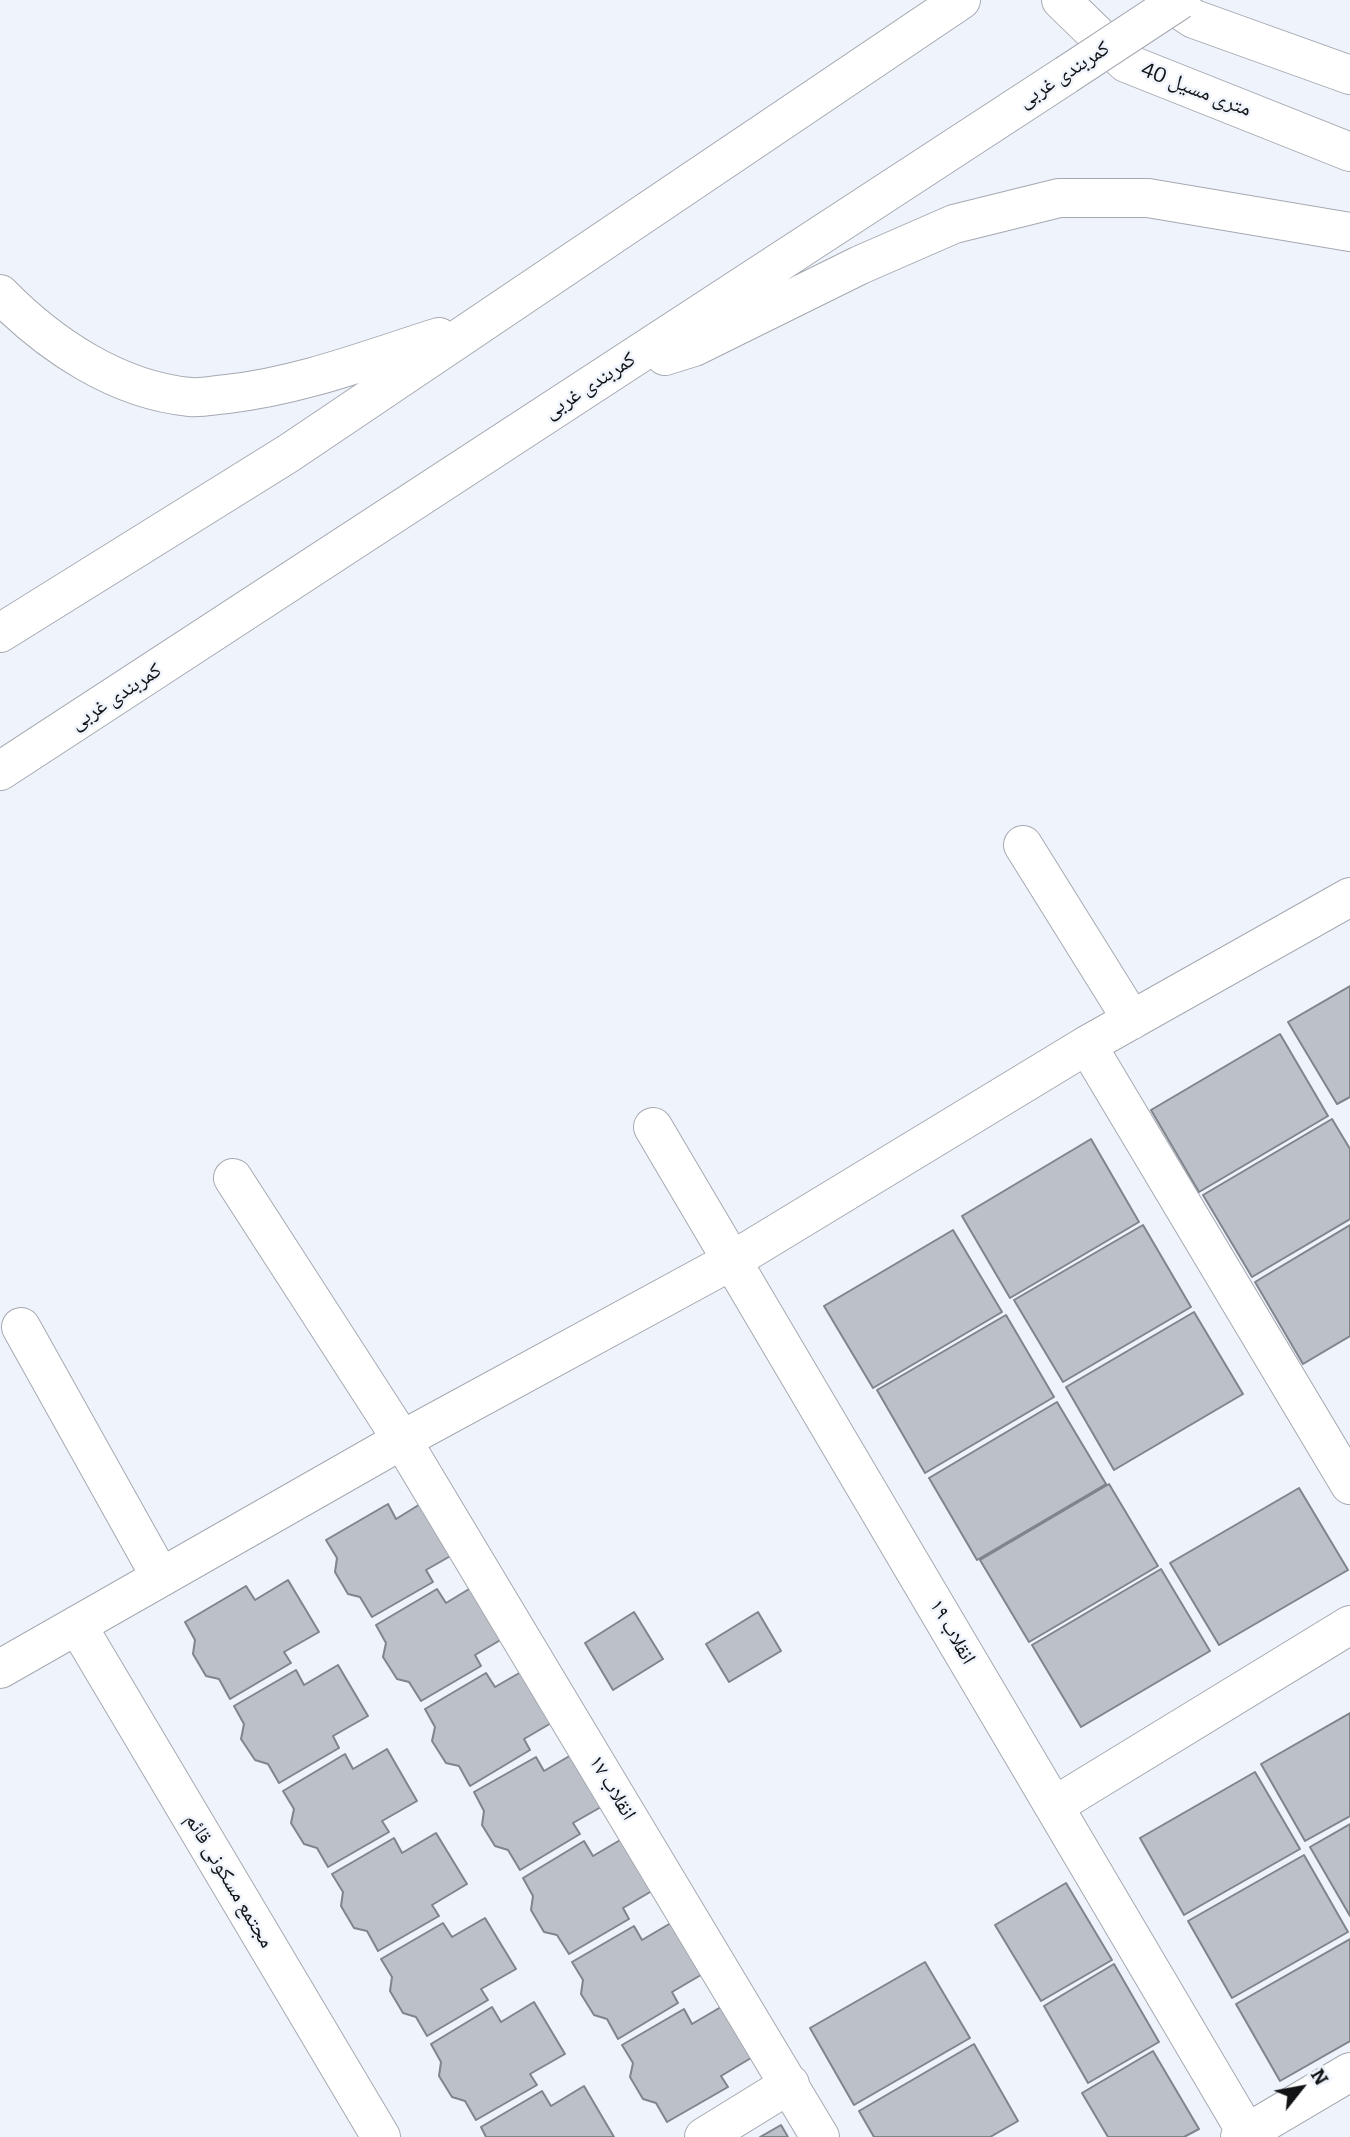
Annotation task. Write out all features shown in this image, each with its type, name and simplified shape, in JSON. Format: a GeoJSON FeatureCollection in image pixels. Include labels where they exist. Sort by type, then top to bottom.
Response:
{"type":"FeatureCollection","features":[{"type":"Feature","properties":{"kind":"main road"},"geometry":{"type":"LineString","coordinates":[[0,632],[289,453],[961,0]]}},
{"type":"Feature","properties":{"kind":"main road","name":"40 متری مسیل"},"geometry":{"type":"LineString","coordinates":[[1061,0],[1126,63],[1350,152]]}},
{"type":"Feature","properties":{"kind":"main road"},"geometry":{"type":"LineString","coordinates":[[1165,0],[1194,19],[1350,75]]}},
{"type":"Feature","properties":{"kind":"main road","name":"کمربندی غربی"},"geometry":{"type":"LineString","coordinates":[[0,771],[1180,0]]}},
{"type":"Feature","properties":{"kind":"main road"},"geometry":{"type":"LineString","coordinates":[[607,375],[694,347],[860,265],[954,225],[1059,198],[1148,198],[1350,232]]}},
{"type":"Feature","properties":{"kind":"main road"},"geometry":{"type":"LineString","coordinates":[[0,295],[60,345],[107,374],[148,390],[192,397],[253,391],[297,381],[481,323]]}},
{"type":"Feature","properties":{"kind":"main road"},"geometry":{"type":"LineString","coordinates":[[1023,845],[1132,1020]]}},
{"type":"Feature","properties":{"kind":"main road"},"geometry":{"type":"LineString","coordinates":[[0,1669],[402,1440],[733,1260],[1087,1045],[1350,897]]}},
{"type":"Feature","properties":{"kind":"main road"},"geometry":{"type":"LineString","coordinates":[[1087,1045],[1350,1485]]}},
{"type":"Feature","properties":{"kind":"main road","name":"انقلاب ۱۹"},"geometry":{"type":"LineString","coordinates":[[653,1127],[1054,1806],[1245,2136]]}},
{"type":"Feature","properties":{"kind":"main road","name":"انقلاب ۱۷"},"geometry":{"type":"LineString","coordinates":[[233,1178],[402,1440],[820,2137]]}},
{"type":"Feature","properties":{"kind":"main road"},"geometry":{"type":"LineString","coordinates":[[22,1327],[160,1576]]}},
{"type":"Feature","properties":{"kind":"main road","name":"مجتمع مسکونی قائم"},"geometry":{"type":"LineString","coordinates":[[77,1625],[381,2137]]}},
{"type":"Feature","properties":{"kind":"main road"},"geometry":{"type":"LineString","coordinates":[[1054,1806],[1350,1625]]}},
{"type":"Feature","properties":{"kind":"main road"},"geometry":{"type":"LineString","coordinates":[[1245,2136],[1350,2072]]}},
{"type":"Feature","properties":{"kind":"main road"},"geometry":{"type":"LineString","coordinates":[[704,2137],[790,2084]]}},
{"type":"Feature","properties":{"kind":"building"},"geometry":{"type":"Polygon","coordinates":[[[1350,986],[1350,1097],[1337,1104],[1288,1022],[1350,986]]]}},
{"type":"Feature","properties":{"kind":"building"},"geometry":{"type":"Polygon","coordinates":[[[1280,1034],[1328,1116],[1199,1192],[1151,1110],[1280,1034]]]}},
{"type":"Feature","properties":{"kind":"building"},"geometry":{"type":"Polygon","coordinates":[[[1332,1119],[1350,1149],[1350,1219],[1252,1277],[1203,1195],[1332,1119]]]}},
{"type":"Feature","properties":{"kind":"building"},"geometry":{"type":"Polygon","coordinates":[[[1091,1139],[1139,1222],[1010,1298],[962,1216],[1091,1139]]]}},
{"type":"Feature","properties":{"kind":"building"},"geometry":{"type":"Polygon","coordinates":[[[1143,1225],[1191,1307],[1063,1382],[1014,1300],[1143,1225]]]}},
{"type":"Feature","properties":{"kind":"building"},"geometry":{"type":"Polygon","coordinates":[[[1350,1225],[1350,1336],[1303,1364],[1255,1282],[1350,1225]]]}},
{"type":"Feature","properties":{"kind":"building"},"geometry":{"type":"Polygon","coordinates":[[[953,1230],[1002,1312],[873,1388],[824,1306],[953,1230]]]}},
{"type":"Feature","properties":{"kind":"building"},"geometry":{"type":"Polygon","coordinates":[[[1194,1312],[1243,1394],[1114,1470],[1066,1387],[1194,1312]]]}},
{"type":"Feature","properties":{"kind":"building"},"geometry":{"type":"Polygon","coordinates":[[[1006,1315],[1054,1397],[925,1473],[877,1390],[1006,1315]]]}},
{"type":"Feature","properties":{"kind":"building"},"geometry":{"type":"Polygon","coordinates":[[[1057,1402],[1106,1484],[977,1560],[929,1478],[1057,1402]]]}},
{"type":"Feature","properties":{"kind":"building"},"geometry":{"type":"Polygon","coordinates":[[[1109,1484],[1158,1566],[1029,1642],[980,1560],[1109,1484]]]}},
{"type":"Feature","properties":{"kind":"building"},"geometry":{"type":"Polygon","coordinates":[[[1299,1488],[1348,1570],[1219,1645],[1170,1563],[1299,1488]]]}},
{"type":"Feature","properties":{"kind":"building"},"geometry":{"type":"Polygon","coordinates":[[[430,1498],[461,1550],[426,1570],[433,1582],[372,1617],[360,1597],[348,1594],[335,1572],[337,1558],[326,1540],[388,1504],[396,1519],[430,1498]]]}},
{"type":"Feature","properties":{"kind":"building"},"geometry":{"type":"Polygon","coordinates":[[[1161,1569],[1210,1651],[1081,1727],[1032,1645],[1161,1569]]]}},
{"type":"Feature","properties":{"kind":"building"},"geometry":{"type":"Polygon","coordinates":[[[288,1580],[319,1632],[284,1652],[291,1663],[230,1699],[219,1679],[206,1676],[193,1654],[195,1640],[185,1622],[246,1586],[255,1600],[288,1580]]]}},
{"type":"Feature","properties":{"kind":"building"},"geometry":{"type":"Polygon","coordinates":[[[479,1583],[509,1635],[475,1655],[481,1666],[421,1701],[409,1682],[397,1679],[383,1657],[386,1643],[376,1625],[437,1589],[446,1603],[479,1583]]]}},
{"type":"Feature","properties":{"kind":"building"},"geometry":{"type":"Polygon","coordinates":[[[634,1612],[663,1659],[613,1690],[585,1643],[634,1612]]]}},
{"type":"Feature","properties":{"kind":"building"},"geometry":{"type":"Polygon","coordinates":[[[758,1612],[781,1651],[729,1682],[706,1644],[758,1612]]]}},
{"type":"Feature","properties":{"kind":"building"},"geometry":{"type":"Polygon","coordinates":[[[338,1665],[368,1716],[333,1736],[339,1748],[279,1783],[268,1764],[255,1760],[241,1739],[244,1724],[234,1706],[296,1670],[304,1685],[338,1665]]]}},
{"type":"Feature","properties":{"kind":"building"},"geometry":{"type":"Polygon","coordinates":[[[528,1668],[558,1719],[524,1739],[530,1750],[470,1786],[459,1766],[446,1763],[432,1741],[435,1727],[425,1709],[486,1673],[495,1687],[528,1668]]]}},
{"type":"Feature","properties":{"kind":"building"},"geometry":{"type":"Polygon","coordinates":[[[1350,1713],[1350,1816],[1305,1841],[1261,1764],[1350,1713]]]}},
{"type":"Feature","properties":{"kind":"building"},"geometry":{"type":"Polygon","coordinates":[[[387,1749],[417,1801],[382,1821],[389,1832],[328,1867],[317,1848],[304,1844],[291,1823],[294,1809],[283,1791],[345,1754],[353,1769],[387,1749]]]}},
{"type":"Feature","properties":{"kind":"building"},"geometry":{"type":"Polygon","coordinates":[[[578,1751],[608,1803],[573,1823],[580,1834],[520,1870],[508,1850],[495,1846],[482,1825],[484,1811],[474,1792],[536,1757],[544,1771],[578,1751]]]}},
{"type":"Feature","properties":{"kind":"building"},"geometry":{"type":"Polygon","coordinates":[[[1255,1772],[1300,1849],[1184,1915],[1140,1838],[1255,1772]]]}},
{"type":"Feature","properties":{"kind":"building"},"geometry":{"type":"Polygon","coordinates":[[[1350,1824],[1350,1916],[1310,1847],[1350,1824]]]}},
{"type":"Feature","properties":{"kind":"building"},"geometry":{"type":"Polygon","coordinates":[[[436,1833],[467,1884],[432,1905],[439,1916],[378,1951],[367,1931],[354,1928],[341,1906],[343,1892],[332,1874],[394,1838],[402,1853],[436,1833]]]}},
{"type":"Feature","properties":{"kind":"building"},"geometry":{"type":"Polygon","coordinates":[[[627,1836],[657,1888],[623,1908],[629,1919],[569,1954],[557,1935],[544,1932],[531,1910],[533,1896],[523,1878],[584,1841],[593,1856],[627,1836]]]}},
{"type":"Feature","properties":{"kind":"building"},"geometry":{"type":"Polygon","coordinates":[[[1304,1855],[1348,1932],[1232,1998],[1188,1921],[1304,1855]]]}},
{"type":"Feature","properties":{"kind":"building"},"geometry":{"type":"Polygon","coordinates":[[[1066,1883],[1112,1960],[1041,2001],[995,1925],[1066,1883]]]}},
{"type":"Feature","properties":{"kind":"building"},"geometry":{"type":"Polygon","coordinates":[[[485,1918],[516,1969],[481,1989],[488,2000],[427,2036],[416,2017],[403,2013],[390,1991],[392,1977],[381,1959],[443,1923],[452,1937],[485,1918]]]}},
{"type":"Feature","properties":{"kind":"building"},"geometry":{"type":"Polygon","coordinates":[[[676,1920],[706,1972],[672,1992],[678,2003],[618,2039],[607,2019],[594,2015],[581,1994],[583,1980],[572,1962],[634,1926],[642,1940],[676,1920]]]}},
{"type":"Feature","properties":{"kind":"building"},"geometry":{"type":"Polygon","coordinates":[[[1350,1939],[1350,2041],[1280,2081],[1236,2004],[1350,1939]]]}},
{"type":"Feature","properties":{"kind":"building"},"geometry":{"type":"Polygon","coordinates":[[[925,1962],[970,2038],[854,2105],[810,2028],[925,1962]]]}},
{"type":"Feature","properties":{"kind":"building"},"geometry":{"type":"Polygon","coordinates":[[[1114,1964],[1159,2042],[1088,2083],[1044,2006],[1114,1964]]]}},
{"type":"Feature","properties":{"kind":"building"},"geometry":{"type":"Polygon","coordinates":[[[534,2002],[565,2054],[530,2074],[537,2085],[476,2120],[465,2101],[452,2097],[439,2076],[441,2062],[431,2044],[492,2007],[501,2022],[534,2002]]]}},
{"type":"Feature","properties":{"kind":"building"},"geometry":{"type":"Polygon","coordinates":[[[726,2004],[756,2055],[721,2076],[728,2087],[667,2122],[656,2103],[643,2099],[630,2077],[633,2063],[622,2045],[684,2009],[692,2024],[726,2004]]]}},
{"type":"Feature","properties":{"kind":"building"},"geometry":{"type":"Polygon","coordinates":[[[974,2044],[1018,2121],[990,2137],[874,2137],[859,2111],[974,2044]]]}},
{"type":"Feature","properties":{"kind":"building"},"geometry":{"type":"Polygon","coordinates":[[[1153,2051],[1199,2129],[1184,2137],[1108,2137],[1082,2093],[1153,2051]]]}},
{"type":"Feature","properties":{"kind":"building"},"geometry":{"type":"Polygon","coordinates":[[[584,2086],[614,2137],[486,2137],[481,2127],[542,2091],[551,2106],[584,2086]]]}},
{"type":"Feature","properties":{"kind":"building"},"geometry":{"type":"Polygon","coordinates":[[[781,2125],[788,2137],[760,2137],[781,2125]]]}}]}
